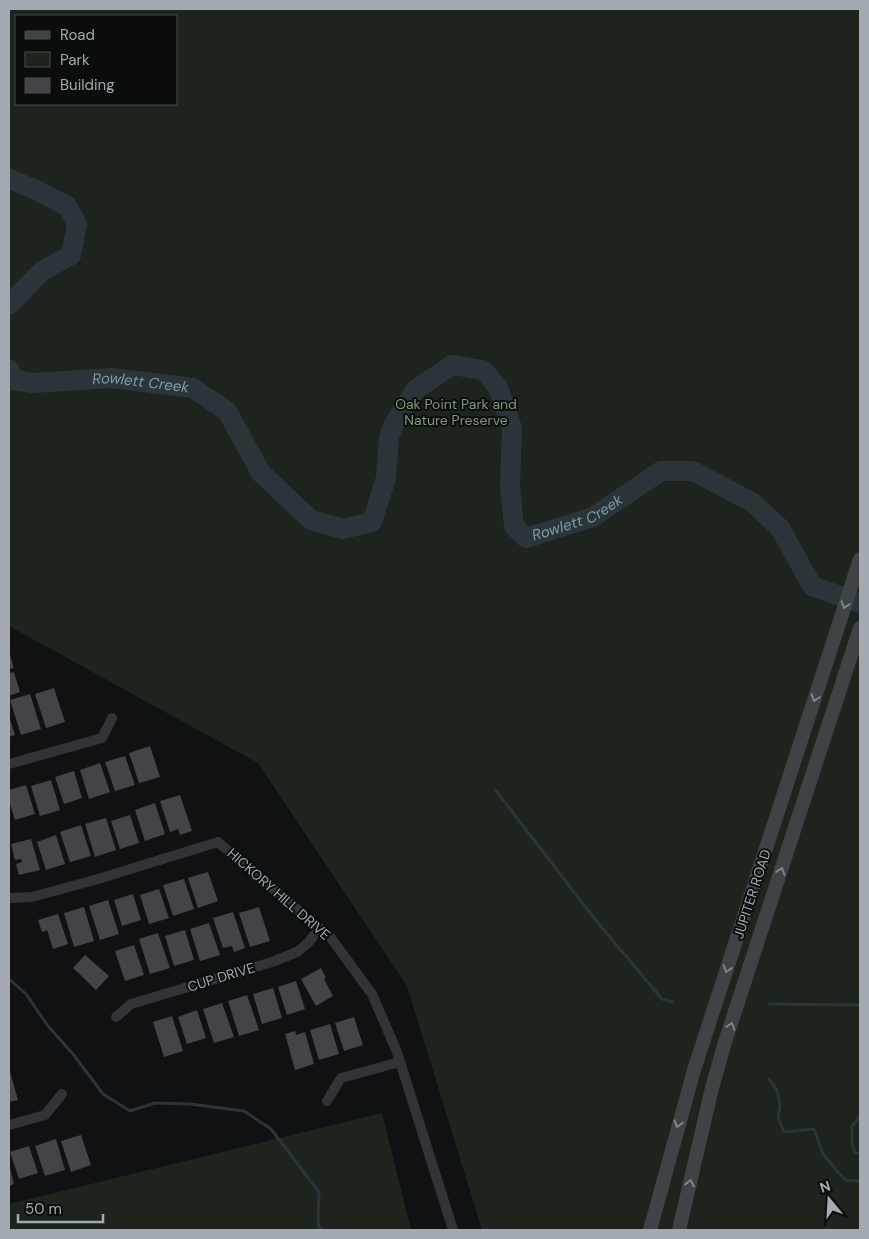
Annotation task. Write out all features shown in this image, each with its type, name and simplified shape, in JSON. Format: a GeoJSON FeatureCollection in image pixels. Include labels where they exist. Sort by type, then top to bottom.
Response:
{"type":"FeatureCollection","features":[{"type":"Feature","properties":{"kind":"main road","name":"JUPITER ROAD"},"geometry":{"type":"LineString","coordinates":[[650,1230],[694,1070],[860,559]]}},
{"type":"Feature","properties":{"kind":"main road","name":"JUPITER ROAD"},"geometry":{"type":"LineString","coordinates":[[679,1230],[712,1088],[725,1042],[860,628]]}},
{"type":"Feature","properties":{"kind":"street"},"geometry":{"type":"LineString","coordinates":[[9,764],[102,738],[112,718]]}},
{"type":"Feature","properties":{"kind":"street","name":"HICKORY HILL DRIVE"},"geometry":{"type":"LineString","coordinates":[[9,898],[32,897],[218,842],[331,938],[372,994],[400,1062],[453,1230]]}},
{"type":"Feature","properties":{"kind":"street","name":"CUP DRIVE"},"geometry":{"type":"LineString","coordinates":[[116,1017],[131,1004],[272,962],[297,952],[310,942],[319,928]]}},
{"type":"Feature","properties":{"kind":"street"},"geometry":{"type":"LineString","coordinates":[[327,1101],[341,1078],[400,1062]]}},
{"type":"Feature","properties":{"kind":"street"},"geometry":{"type":"LineString","coordinates":[[9,1125],[44,1115],[62,1094]]}},
{"type":"Feature","properties":{"kind":"green space","name":"Oak Point Park and Nature Preserve"},"geometry":{"type":"Polygon","coordinates":[[[9,9],[860,9],[860,1230],[482,1230],[407,986],[258,763],[9,626],[9,9]]]}},
{"type":"Feature","properties":{"kind":"green space"},"geometry":{"type":"Polygon","coordinates":[[[382,1113],[411,1230],[9,1230],[9,1204],[382,1113]]]}},
{"type":"Feature","properties":{"kind":"building"},"geometry":{"type":"Polygon","coordinates":[[[9,652],[14,668],[9,669],[9,652]]]}},
{"type":"Feature","properties":{"kind":"building"},"geometry":{"type":"Polygon","coordinates":[[[14,672],[20,692],[9,696],[9,673],[14,672]]]}},
{"type":"Feature","properties":{"kind":"building"},"geometry":{"type":"Polygon","coordinates":[[[54,688],[65,722],[46,728],[35,694],[54,688]]]}},
{"type":"Feature","properties":{"kind":"building"},"geometry":{"type":"Polygon","coordinates":[[[30,694],[41,729],[21,735],[10,700],[30,694]]]}},
{"type":"Feature","properties":{"kind":"building"},"geometry":{"type":"Polygon","coordinates":[[[9,716],[15,735],[9,737],[9,716]]]}},
{"type":"Feature","properties":{"kind":"building"},"geometry":{"type":"Polygon","coordinates":[[[150,746],[160,777],[139,783],[129,753],[150,746]]]}},
{"type":"Feature","properties":{"kind":"building"},"geometry":{"type":"Polygon","coordinates":[[[125,756],[135,785],[115,791],[105,762],[125,756]]]}},
{"type":"Feature","properties":{"kind":"building"},"geometry":{"type":"Polygon","coordinates":[[[100,763],[110,792],[89,799],[80,770],[100,763]]]}},
{"type":"Feature","properties":{"kind":"building"},"geometry":{"type":"Polygon","coordinates":[[[74,771],[82,798],[64,804],[55,777],[74,771]]]}},
{"type":"Feature","properties":{"kind":"building"},"geometry":{"type":"Polygon","coordinates":[[[51,780],[60,810],[40,816],[31,786],[51,780]]]}},
{"type":"Feature","properties":{"kind":"building"},"geometry":{"type":"Polygon","coordinates":[[[26,785],[35,814],[15,820],[9,801],[9,790],[26,785]]]}},
{"type":"Feature","properties":{"kind":"building"},"geometry":{"type":"Polygon","coordinates":[[[180,795],[192,831],[180,835],[178,829],[170,832],[160,801],[180,795]]]}},
{"type":"Feature","properties":{"kind":"building"},"geometry":{"type":"Polygon","coordinates":[[[155,803],[165,834],[145,841],[135,810],[155,803]]]}},
{"type":"Feature","properties":{"kind":"building"},"geometry":{"type":"Polygon","coordinates":[[[130,815],[139,843],[120,849],[111,821],[130,815]]]}},
{"type":"Feature","properties":{"kind":"building"},"geometry":{"type":"Polygon","coordinates":[[[106,818],[116,850],[95,857],[85,824],[106,818]]]}},
{"type":"Feature","properties":{"kind":"building"},"geometry":{"type":"Polygon","coordinates":[[[81,825],[91,856],[70,862],[60,832],[81,825]]]}},
{"type":"Feature","properties":{"kind":"building"},"geometry":{"type":"Polygon","coordinates":[[[56,835],[65,864],[46,870],[37,842],[56,835]]]}},
{"type":"Feature","properties":{"kind":"building"},"geometry":{"type":"Polygon","coordinates":[[[31,839],[40,870],[19,875],[16,864],[22,862],[21,859],[15,860],[11,844],[31,839]]]}},
{"type":"Feature","properties":{"kind":"building"},"geometry":{"type":"Polygon","coordinates":[[[208,872],[218,901],[198,908],[188,878],[208,872]]]}},
{"type":"Feature","properties":{"kind":"building"},"geometry":{"type":"Polygon","coordinates":[[[184,879],[194,909],[173,916],[163,885],[184,879]]]}},
{"type":"Feature","properties":{"kind":"building"},"geometry":{"type":"Polygon","coordinates":[[[159,889],[169,918],[149,924],[140,895],[159,889]]]}},
{"type":"Feature","properties":{"kind":"building"},"geometry":{"type":"Polygon","coordinates":[[[133,894],[141,920],[122,926],[114,900],[133,894]]]}},
{"type":"Feature","properties":{"kind":"building"},"geometry":{"type":"Polygon","coordinates":[[[108,900],[119,934],[100,940],[89,906],[108,900]]]}},
{"type":"Feature","properties":{"kind":"building"},"geometry":{"type":"Polygon","coordinates":[[[84,907],[94,941],[74,947],[64,913],[84,907]]]}},
{"type":"Feature","properties":{"kind":"building"},"geometry":{"type":"Polygon","coordinates":[[[259,907],[270,941],[250,947],[239,913],[259,907]]]}},
{"type":"Feature","properties":{"kind":"building"},"geometry":{"type":"Polygon","coordinates":[[[233,912],[245,948],[234,952],[232,946],[223,948],[213,918],[233,912]]]}},
{"type":"Feature","properties":{"kind":"building"},"geometry":{"type":"Polygon","coordinates":[[[58,914],[68,944],[53,949],[47,930],[42,932],[38,920],[58,914]]]}},
{"type":"Feature","properties":{"kind":"building"},"geometry":{"type":"Polygon","coordinates":[[[209,923],[220,955],[200,961],[190,929],[209,923]]]}},
{"type":"Feature","properties":{"kind":"building"},"geometry":{"type":"Polygon","coordinates":[[[185,930],[194,960],[174,966],[165,936],[185,930]]]}},
{"type":"Feature","properties":{"kind":"building"},"geometry":{"type":"Polygon","coordinates":[[[158,933],[170,968],[150,974],[139,939],[158,933]]]}},
{"type":"Feature","properties":{"kind":"building"},"geometry":{"type":"Polygon","coordinates":[[[134,945],[144,975],[125,981],[115,951],[134,945]]]}},
{"type":"Feature","properties":{"kind":"building"},"geometry":{"type":"Polygon","coordinates":[[[85,955],[109,976],[96,990],[73,968],[85,955]]]}},
{"type":"Feature","properties":{"kind":"building"},"geometry":{"type":"Polygon","coordinates":[[[321,968],[326,978],[324,979],[333,996],[316,1006],[301,979],[321,968]]]}},
{"type":"Feature","properties":{"kind":"building"},"geometry":{"type":"Polygon","coordinates":[[[296,981],[305,1009],[287,1015],[278,987],[296,981]]]}},
{"type":"Feature","properties":{"kind":"building"},"geometry":{"type":"Polygon","coordinates":[[[273,988],[282,1018],[262,1024],[253,994],[273,988]]]}},
{"type":"Feature","properties":{"kind":"building"},"geometry":{"type":"Polygon","coordinates":[[[247,995],[259,1030],[239,1036],[228,1001],[247,995]]]}},
{"type":"Feature","properties":{"kind":"building"},"geometry":{"type":"Polygon","coordinates":[[[222,1003],[234,1037],[214,1043],[203,1009],[222,1003]]]}},
{"type":"Feature","properties":{"kind":"building"},"geometry":{"type":"Polygon","coordinates":[[[197,1010],[206,1038],[187,1044],[178,1017],[197,1010]]]}},
{"type":"Feature","properties":{"kind":"building"},"geometry":{"type":"Polygon","coordinates":[[[172,1016],[183,1051],[164,1057],[153,1022],[172,1016]]]}},
{"type":"Feature","properties":{"kind":"building"},"geometry":{"type":"Polygon","coordinates":[[[354,1017],[363,1045],[344,1051],[335,1023],[354,1017]]]}},
{"type":"Feature","properties":{"kind":"building"},"geometry":{"type":"Polygon","coordinates":[[[330,1024],[339,1054],[319,1060],[310,1030],[330,1024]]]}},
{"type":"Feature","properties":{"kind":"building"},"geometry":{"type":"Polygon","coordinates":[[[295,1031],[296,1035],[305,1032],[314,1064],[295,1070],[285,1034],[295,1031]]]}},
{"type":"Feature","properties":{"kind":"building"},"geometry":{"type":"Polygon","coordinates":[[[9,1068],[18,1100],[9,1102],[9,1068]]]}},
{"type":"Feature","properties":{"kind":"building"},"geometry":{"type":"Polygon","coordinates":[[[81,1135],[91,1165],[71,1172],[61,1141],[81,1135]]]}},
{"type":"Feature","properties":{"kind":"building"},"geometry":{"type":"Polygon","coordinates":[[[56,1139],[65,1170],[45,1176],[35,1146],[56,1139]]]}},
{"type":"Feature","properties":{"kind":"building"},"geometry":{"type":"Polygon","coordinates":[[[29,1146],[38,1173],[19,1179],[10,1152],[29,1146]]]}},
{"type":"Feature","properties":{"kind":"building"},"geometry":{"type":"Polygon","coordinates":[[[9,1164],[14,1184],[9,1186],[9,1164]]]}},
{"type":"Feature","properties":{"kind":"waterway","name":"Rowlett Creek"},"geometry":{"type":"LineString","coordinates":[[9,179],[67,206],[77,224],[71,255],[42,271],[9,305]]}},
{"type":"Feature","properties":{"kind":"waterway","name":"Rowlett Creek"},"geometry":{"type":"LineString","coordinates":[[9,369],[13,380],[33,383],[112,378],[193,388],[227,411],[261,473],[311,520],[343,529],[372,522],[386,478],[389,437],[394,424],[415,390],[452,365],[483,370],[498,387],[512,428],[510,486],[514,526],[526,538],[593,517],[661,471],[693,471],[752,502],[780,528],[812,586],[860,603]]}},
{"type":"Feature","properties":{"kind":"waterway"},"geometry":{"type":"LineString","coordinates":[[496,791],[598,923],[662,999],[673,1002]]}},
{"type":"Feature","properties":{"kind":"waterway"},"geometry":{"type":"LineString","coordinates":[[9,979],[26,994],[48,1026],[73,1054],[103,1094],[130,1111],[155,1103],[190,1104],[244,1111],[271,1129],[319,1192],[318,1223],[320,1230]]}},
{"type":"Feature","properties":{"kind":"waterway"},"geometry":{"type":"LineString","coordinates":[[769,1004],[860,1005]]}},
{"type":"Feature","properties":{"kind":"waterway"},"geometry":{"type":"LineString","coordinates":[[769,1079],[777,1090],[780,1106],[778,1118],[784,1132],[814,1129],[823,1154],[845,1180],[858,1181],[860,1179]]}},
{"type":"Feature","properties":{"kind":"waterway"},"geometry":{"type":"LineString","coordinates":[[860,1116],[852,1126],[852,1144],[855,1153],[860,1153]]}}]}
